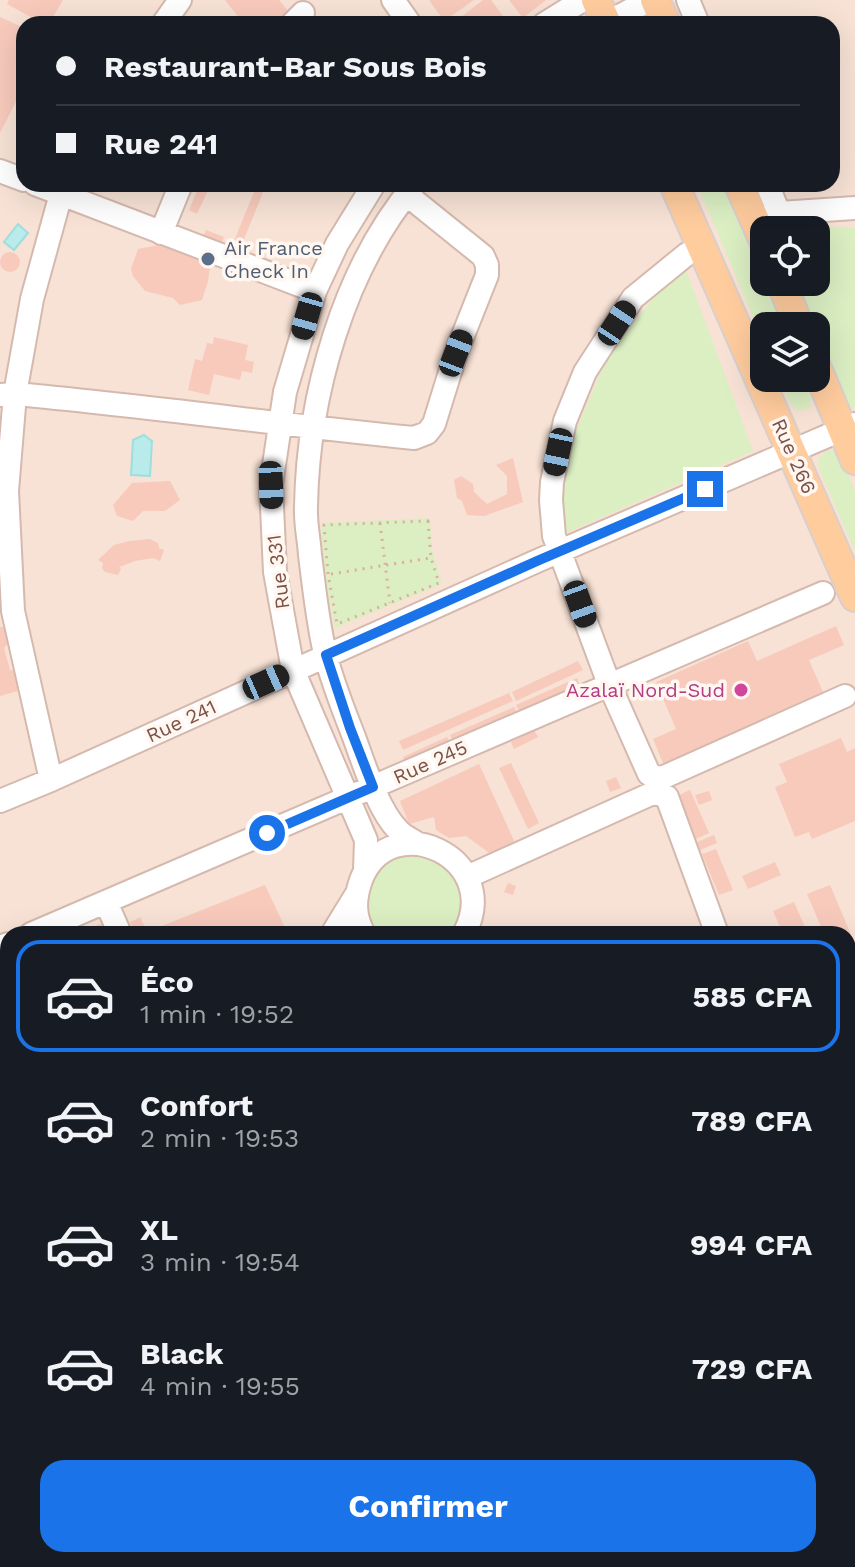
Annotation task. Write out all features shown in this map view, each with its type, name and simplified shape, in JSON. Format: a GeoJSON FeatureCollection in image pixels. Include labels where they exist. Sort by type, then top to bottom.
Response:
{"type":"FeatureCollection","features":[{"type":"Feature","properties":{"kind":"main road","name":"Rue 266"},"geometry":{"type":"LineString","coordinates":[[677,192],[792,451],[846,589]]}},
{"type":"Feature","properties":{"kind":"main road"},"geometry":{"type":"LineString","coordinates":[[744,192],[761,216]]}},
{"type":"Feature","properties":{"kind":"main road"},"geometry":{"type":"LineString","coordinates":[[830,391],[849,426],[855,460]]}},
{"type":"Feature","properties":{"kind":"street"},"geometry":{"type":"LineString","coordinates":[[557,16],[583,0]]}},
{"type":"Feature","properties":{"kind":"street"},"geometry":{"type":"LineString","coordinates":[[608,16],[652,0]]}},
{"type":"Feature","properties":{"kind":"street"},"geometry":{"type":"LineString","coordinates":[[51,780],[13,611],[7,491],[8,394],[63,192]]}},
{"type":"Feature","properties":{"kind":"street"},"geometry":{"type":"LineString","coordinates":[[71,192],[161,233],[315,291]]}},
{"type":"Feature","properties":{"kind":"street"},"geometry":{"type":"LineString","coordinates":[[161,233],[178,192]]}},
{"type":"Feature","properties":{"kind":"street","name":"Rue 331"},"geometry":{"type":"LineString","coordinates":[[365,870],[366,840],[293,670],[275,572],[271,485],[285,392],[315,291],[337,244],[369,192]]}},
{"type":"Feature","properties":{"kind":"street","name":"Rue 331"},"geometry":{"type":"LineString","coordinates":[[408,192],[377,239],[349,293],[329,349],[313,428],[306,508],[326,655],[373,787],[399,832],[418,844],[447,853],[467,877]]}},
{"type":"Feature","properties":{"kind":"street"},"geometry":{"type":"LineString","coordinates":[[8,394],[123,403],[414,438],[427,433],[434,424],[456,353],[487,275],[487,265],[483,256],[413,192]]}},
{"type":"Feature","properties":{"kind":"street"},"geometry":{"type":"LineString","coordinates":[[766,216],[767,192]]}},
{"type":"Feature","properties":{"kind":"street"},"geometry":{"type":"LineString","coordinates":[[810,216],[855,208]]}},
{"type":"Feature","properties":{"kind":"street"},"geometry":{"type":"LineString","coordinates":[[701,248],[687,254],[633,298],[585,372],[565,421],[552,482],[554,536],[609,684],[649,774],[664,777],[845,696]]}},
{"type":"Feature","properties":{"kind":"street"},"geometry":{"type":"LineString","coordinates":[[561,551],[849,426]]}},
{"type":"Feature","properties":{"kind":"street","name":"Rue 241"},"geometry":{"type":"LineString","coordinates":[[0,801],[561,551]]}},
{"type":"Feature","properties":{"kind":"street","name":"Rue 245"},"geometry":{"type":"LineString","coordinates":[[50,926],[609,684],[846,589]]}},
{"type":"Feature","properties":{"kind":"street"},"geometry":{"type":"LineString","coordinates":[[467,926],[472,914],[473,895],[467,877],[653,793],[667,797],[714,926]]}},
{"type":"Feature","properties":{"kind":"street"},"geometry":{"type":"LineString","coordinates":[[337,926],[356,895],[365,870],[375,858],[403,845],[418,844]]}},
{"type":"Feature","properties":{"kind":"street"},"geometry":{"type":"LineString","coordinates":[[356,895],[355,911],[360,926]]}},
{"type":"Feature","properties":{"kind":"street"},"geometry":{"type":"LineString","coordinates":[[106,902],[116,926]]}},
{"type":"Feature","properties":{"kind":"path"},"geometry":{"type":"LineString","coordinates":[[428,521],[431,558],[439,583],[337,624],[328,574],[324,525],[380,523],[428,521]]}},
{"type":"Feature","properties":{"kind":"path"},"geometry":{"type":"LineString","coordinates":[[380,523],[390,603]]}},
{"type":"Feature","properties":{"kind":"path"},"geometry":{"type":"LineString","coordinates":[[328,574],[431,558]]}},
{"type":"Feature","properties":{"kind":"shaded area"},"geometry":{"type":"Polygon","coordinates":[[[0,0],[855,0],[855,926],[0,926],[0,0]]]}},
{"type":"Feature","properties":{"kind":"green space"},"geometry":{"type":"Polygon","coordinates":[[[700,192],[725,192],[750,250],[750,296],[769,296],[776,312],[751,312],[700,192]]]}},
{"type":"Feature","properties":{"kind":"green space"},"geometry":{"type":"Polygon","coordinates":[[[830,227],[855,228],[855,407],[846,411],[830,372],[830,312],[805,312],[799,296],[830,296],[830,227]]]}},
{"type":"Feature","properties":{"kind":"green space"},"geometry":{"type":"Polygon","coordinates":[[[686,270],[753,451],[566,533],[562,490],[575,433],[600,374],[616,345],[664,285],[686,270]]]}},
{"type":"Feature","properties":{"kind":"green space"},"geometry":{"type":"Polygon","coordinates":[[[785,392],[811,392],[810,407],[799,411],[790,404],[785,392]]]}},
{"type":"Feature","properties":{"kind":"green space"},"geometry":{"type":"Polygon","coordinates":[[[827,450],[835,451],[841,457],[855,491],[855,552],[818,466],[819,458],[827,450]]]}},
{"type":"Feature","properties":{"kind":"green space"},"geometry":{"type":"Polygon","coordinates":[[[430,518],[432,549],[442,584],[335,628],[324,572],[321,523],[430,518]]]}},
{"type":"Feature","properties":{"kind":"green space"},"geometry":{"type":"Polygon","coordinates":[[[420,855],[433,860],[453,876],[461,897],[455,926],[370,926],[365,892],[384,864],[403,856],[420,855]]]}},
{"type":"Feature","properties":{"kind":"water"},"geometry":{"type":"Polygon","coordinates":[[[18,224],[28,233],[14,250],[4,242],[18,224]]]}},
{"type":"Feature","properties":{"kind":"water"},"geometry":{"type":"Polygon","coordinates":[[[144,435],[152,441],[150,476],[131,475],[133,440],[144,435]]]}},
{"type":"Feature","properties":{"kind":"building"},"geometry":{"type":"Polygon","coordinates":[[[9,0],[63,0],[54,16],[29,16],[7,4],[9,0]]]}},
{"type":"Feature","properties":{"kind":"building"},"geometry":{"type":"Polygon","coordinates":[[[225,0],[279,0],[288,11],[282,16],[238,16],[225,0]]]}},
{"type":"Feature","properties":{"kind":"building"},"geometry":{"type":"Polygon","coordinates":[[[429,0],[474,0],[451,16],[440,16],[429,0]]]}},
{"type":"Feature","properties":{"kind":"building"},"geometry":{"type":"Polygon","coordinates":[[[483,0],[491,0],[503,16],[462,16],[483,0]]]}},
{"type":"Feature","properties":{"kind":"building"},"geometry":{"type":"Polygon","coordinates":[[[509,0],[546,0],[526,16],[521,16],[509,0]]]}},
{"type":"Feature","properties":{"kind":"building"},"geometry":{"type":"Polygon","coordinates":[[[0,17],[16,24],[16,102],[0,133],[0,17]]]}},
{"type":"Feature","properties":{"kind":"building"},"geometry":{"type":"Polygon","coordinates":[[[197,192],[207,192],[197,214],[189,210],[197,192]]]}},
{"type":"Feature","properties":{"kind":"building"},"geometry":{"type":"Polygon","coordinates":[[[254,192],[263,192],[242,244],[234,241],[254,192]]]}},
{"type":"Feature","properties":{"kind":"building"},"geometry":{"type":"Polygon","coordinates":[[[206,230],[224,237],[221,245],[203,238],[206,230]]]}},
{"type":"Feature","properties":{"kind":"building"},"geometry":{"type":"Polygon","coordinates":[[[159,245],[186,250],[210,267],[202,300],[180,305],[173,298],[145,291],[133,276],[131,269],[138,249],[159,245]]]}},
{"type":"Feature","properties":{"kind":"building"},"geometry":{"type":"Polygon","coordinates":[[[10,252],[17,255],[20,262],[17,269],[10,272],[3,269],[0,262],[3,255],[10,252]]]}},
{"type":"Feature","properties":{"kind":"building"},"geometry":{"type":"Polygon","coordinates":[[[214,337],[248,345],[245,360],[254,362],[252,373],[242,371],[240,380],[214,374],[209,395],[188,390],[195,359],[202,361],[207,343],[213,344],[214,337]]]}},
{"type":"Feature","properties":{"kind":"building"},"geometry":{"type":"Polygon","coordinates":[[[513,458],[523,502],[484,516],[467,515],[462,501],[457,498],[454,480],[461,476],[473,484],[474,492],[487,504],[507,494],[507,476],[496,465],[513,458]]]}},
{"type":"Feature","properties":{"kind":"building"},"geometry":{"type":"Polygon","coordinates":[[[170,481],[180,500],[165,511],[143,511],[133,521],[117,516],[113,505],[132,483],[170,481]]]}},
{"type":"Feature","properties":{"kind":"building"},"geometry":{"type":"Polygon","coordinates":[[[150,539],[164,550],[160,561],[153,558],[135,561],[119,567],[118,575],[105,572],[103,563],[98,560],[114,545],[150,539]]]}},
{"type":"Feature","properties":{"kind":"building","name":"Azalaï Nord-Sud"},"geometry":{"type":"Polygon","coordinates":[[[836,626],[844,645],[809,660],[826,699],[666,770],[653,739],[676,729],[656,682],[748,641],[757,661],[836,626]]]}},
{"type":"Feature","properties":{"kind":"building"},"geometry":{"type":"Polygon","coordinates":[[[0,627],[9,627],[4,648],[10,670],[17,671],[21,690],[0,696],[0,627]]]}},
{"type":"Feature","properties":{"kind":"building"},"geometry":{"type":"Polygon","coordinates":[[[578,661],[583,670],[516,701],[512,692],[578,661]]]}},
{"type":"Feature","properties":{"kind":"building"},"geometry":{"type":"Polygon","coordinates":[[[577,678],[581,688],[521,715],[516,705],[577,678]]]}},
{"type":"Feature","properties":{"kind":"building"},"geometry":{"type":"Polygon","coordinates":[[[509,693],[513,701],[403,750],[399,741],[509,693]]]}},
{"type":"Feature","properties":{"kind":"building"},"geometry":{"type":"Polygon","coordinates":[[[514,707],[519,717],[455,745],[450,735],[514,707]]]}},
{"type":"Feature","properties":{"kind":"building"},"geometry":{"type":"Polygon","coordinates":[[[534,730],[538,737],[514,749],[511,742],[534,730]]]}},
{"type":"Feature","properties":{"kind":"building"},"geometry":{"type":"Polygon","coordinates":[[[447,737],[452,746],[407,766],[403,757],[447,737]]]}},
{"type":"Feature","properties":{"kind":"building"},"geometry":{"type":"Polygon","coordinates":[[[841,738],[847,752],[855,748],[855,821],[812,839],[809,832],[795,837],[775,787],[787,782],[779,764],[841,738]]]}},
{"type":"Feature","properties":{"kind":"building"},"geometry":{"type":"Polygon","coordinates":[[[511,763],[539,823],[528,829],[499,768],[511,763]]]}},
{"type":"Feature","properties":{"kind":"building"},"geometry":{"type":"Polygon","coordinates":[[[479,764],[516,845],[492,855],[466,836],[449,838],[436,830],[434,817],[409,824],[400,801],[479,764]]]}},
{"type":"Feature","properties":{"kind":"building"},"geometry":{"type":"Polygon","coordinates":[[[616,777],[621,788],[610,792],[606,781],[616,777]]]}},
{"type":"Feature","properties":{"kind":"building"},"geometry":{"type":"Polygon","coordinates":[[[690,790],[709,833],[696,839],[677,796],[690,790]]]}},
{"type":"Feature","properties":{"kind":"building"},"geometry":{"type":"Polygon","coordinates":[[[709,791],[712,800],[699,805],[695,795],[709,791]]]}},
{"type":"Feature","properties":{"kind":"building"},"geometry":{"type":"Polygon","coordinates":[[[714,835],[717,843],[700,850],[697,842],[714,835]]]}},
{"type":"Feature","properties":{"kind":"building"},"geometry":{"type":"Polygon","coordinates":[[[716,849],[733,890],[719,895],[702,854],[716,849]]]}},
{"type":"Feature","properties":{"kind":"building"},"geometry":{"type":"Polygon","coordinates":[[[775,862],[781,875],[748,889],[742,876],[775,862]]]}},
{"type":"Feature","properties":{"kind":"building"},"geometry":{"type":"Polygon","coordinates":[[[508,883],[516,886],[513,895],[504,892],[508,883]]]}},
{"type":"Feature","properties":{"kind":"building"},"geometry":{"type":"Polygon","coordinates":[[[265,885],[284,926],[162,926],[265,885]]]}},
{"type":"Feature","properties":{"kind":"building"},"geometry":{"type":"Polygon","coordinates":[[[830,885],[847,926],[821,926],[807,894],[830,885]]]}},
{"type":"Feature","properties":{"kind":"building"},"geometry":{"type":"Polygon","coordinates":[[[794,902],[804,926],[780,926],[773,911],[794,902]]]}},
{"type":"Feature","properties":{"kind":"building"},"geometry":{"type":"Polygon","coordinates":[[[141,917],[145,926],[132,926],[130,922],[141,917]]]}},
{"type":"Feature","properties":{"kind":"place","name":"Air France Check In"},"geometry":{"type":"Point","coordinates":[208,259]}},
{"type":"Feature","properties":{"kind":"place","name":"Azalaï Nord-Sud"},"geometry":{"type":"Point","coordinates":[741,690]}},
{"type":"Feature","properties":{"kind":"route"},"geometry":{"type":"LineString","coordinates":[[267,833],[373,787],[326,655],[705,489]]}}]}
